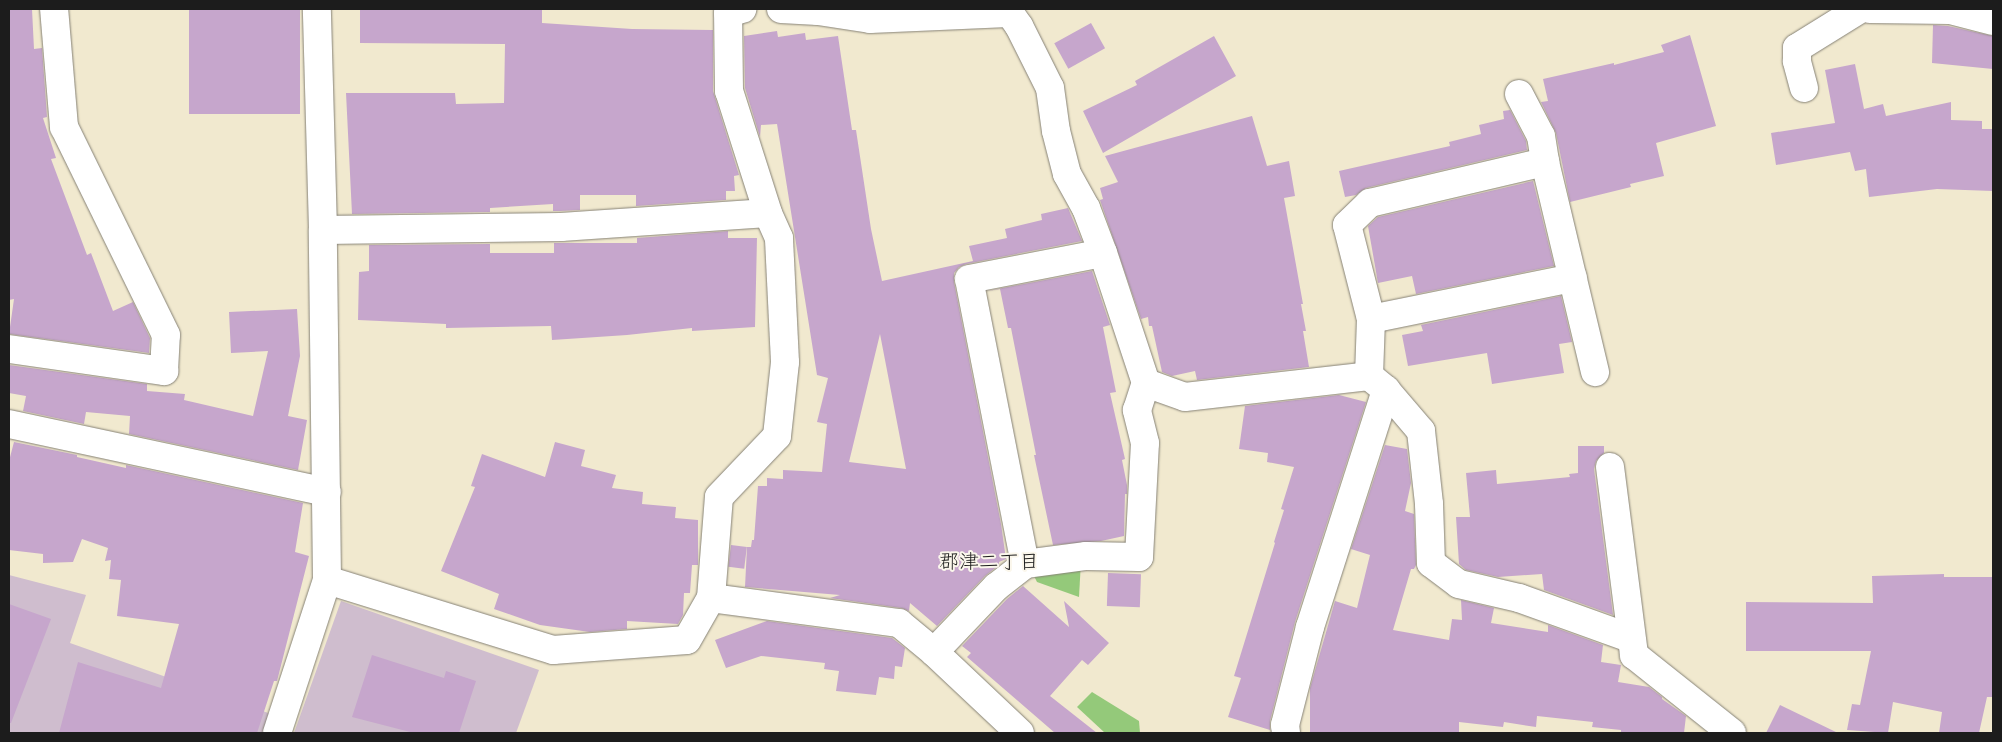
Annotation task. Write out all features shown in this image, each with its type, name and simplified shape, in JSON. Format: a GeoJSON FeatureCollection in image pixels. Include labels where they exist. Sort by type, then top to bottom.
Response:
{"type":"FeatureCollection","features":[{"type":"Feature","properties":{"kind":"street"},"geometry":{"type":"LineString","coordinates":[[9,349],[164,371],[166,335],[64,127],[54,9]]}},
{"type":"Feature","properties":{"kind":"street"},"geometry":{"type":"LineString","coordinates":[[276,733],[327,580],[323,230],[317,9]]}},
{"type":"Feature","properties":{"kind":"street"},"geometry":{"type":"LineString","coordinates":[[327,580],[553,650],[687,640],[711,598],[719,497],[777,436],[785,362],[779,238],[768,213],[729,91],[728,12],[742,9]]}},
{"type":"Feature","properties":{"kind":"street"},"geometry":{"type":"LineString","coordinates":[[781,9],[870,19],[1007,11],[1020,26],[1050,88],[1056,131],[1067,174],[1086,208],[1146,383],[1137,410],[1145,443],[1139,557],[1086,556],[1025,564],[996,587],[934,652]]}},
{"type":"Feature","properties":{"kind":"street"},"geometry":{"type":"LineString","coordinates":[[1804,88],[1797,61],[1797,48],[1860,9]]}},
{"type":"Feature","properties":{"kind":"street"},"geometry":{"type":"LineString","coordinates":[[1870,9],[1950,10],[1993,21]]}},
{"type":"Feature","properties":{"kind":"street"},"geometry":{"type":"LineString","coordinates":[[1519,94],[1541,136],[1545,162],[1595,372]]}},
{"type":"Feature","properties":{"kind":"street"},"geometry":{"type":"LineString","coordinates":[[1286,733],[1286,725],[1310,627],[1378,383],[1371,319],[1347,225],[1370,203],[1545,162]]}},
{"type":"Feature","properties":{"kind":"street"},"geometry":{"type":"LineString","coordinates":[[323,230],[562,227],[768,213]]}},
{"type":"Feature","properties":{"kind":"street"},"geometry":{"type":"LineString","coordinates":[[1025,564],[969,279],[1103,253]]}},
{"type":"Feature","properties":{"kind":"street"},"geometry":{"type":"LineString","coordinates":[[1371,319],[1573,278]]}},
{"type":"Feature","properties":{"kind":"street"},"geometry":{"type":"LineString","coordinates":[[1146,383],[1185,397],[1378,383]]}},
{"type":"Feature","properties":{"kind":"street"},"geometry":{"type":"LineString","coordinates":[[1378,383],[1421,431],[1429,504],[1431,563],[1459,584],[1519,598],[1630,638]]}},
{"type":"Feature","properties":{"kind":"street"},"geometry":{"type":"LineString","coordinates":[[9,424],[327,492]]}},
{"type":"Feature","properties":{"kind":"street"},"geometry":{"type":"LineString","coordinates":[[1610,467],[1630,638],[1634,655],[1732,733]]}},
{"type":"Feature","properties":{"kind":"street"},"geometry":{"type":"LineString","coordinates":[[711,598],[899,623],[934,652],[1020,733]]}},
{"type":"Feature","properties":{"kind":"shaded area"},"geometry":{"type":"Polygon","coordinates":[[[9,575],[86,595],[70,643],[274,715],[268,733],[9,733],[9,575]]]}},
{"type":"Feature","properties":{"kind":"shaded area"},"geometry":{"type":"Polygon","coordinates":[[[341,601],[539,670],[516,733],[294,733],[341,601]]]}},
{"type":"Feature","properties":{"kind":"green space"},"geometry":{"type":"Polygon","coordinates":[[[1081,561],[1079,597],[1037,582],[1030,568],[1081,561]]]}},
{"type":"Feature","properties":{"kind":"green space"},"geometry":{"type":"Polygon","coordinates":[[[1092,692],[1139,721],[1140,733],[1105,733],[1077,707],[1092,692]]]}},
{"type":"Feature","properties":{"kind":"building"},"geometry":{"type":"Polygon","coordinates":[[[9,9],[32,9],[34,49],[42,48],[47,117],[43,118],[56,158],[51,159],[87,255],[91,253],[113,311],[133,302],[150,338],[149,353],[9,334],[14,299],[9,300],[9,9]]]}},
{"type":"Feature","properties":{"kind":"building"},"geometry":{"type":"Polygon","coordinates":[[[189,9],[300,9],[300,114],[189,114],[189,9]]]}},
{"type":"Feature","properties":{"kind":"building"},"geometry":{"type":"Polygon","coordinates":[[[360,9],[542,9],[542,23],[632,29],[713,30],[713,91],[739,175],[734,176],[735,191],[726,191],[726,200],[636,206],[636,195],[580,195],[580,210],[553,211],[553,204],[490,208],[490,212],[352,214],[346,93],[455,93],[456,104],[504,103],[505,44],[360,43],[360,9]]]}},
{"type":"Feature","properties":{"kind":"building"},"geometry":{"type":"Polygon","coordinates":[[[1091,23],[1105,48],[1068,69],[1054,43],[1091,23]]]}},
{"type":"Feature","properties":{"kind":"building"},"geometry":{"type":"Polygon","coordinates":[[[1933,25],[1948,26],[1993,36],[1993,69],[1932,63],[1933,25]]]}},
{"type":"Feature","properties":{"kind":"building"},"geometry":{"type":"Polygon","coordinates":[[[777,31],[778,37],[805,33],[806,40],[838,36],[852,130],[856,130],[871,229],[882,281],[973,261],[969,246],[1007,238],[1005,229],[1042,220],[1041,214],[1068,208],[1082,241],[966,264],[959,267],[954,273],[954,282],[1001,524],[1006,559],[999,562],[999,565],[985,576],[937,626],[910,603],[909,611],[901,608],[830,598],[840,595],[745,587],[747,547],[751,547],[752,540],[754,540],[758,486],[767,486],[767,478],[783,479],[783,470],[822,472],[827,424],[817,422],[828,378],[817,375],[777,124],[761,125],[760,137],[745,88],[744,36],[777,31]],[[880,334],[849,462],[906,469],[880,334]]]}},
{"type":"Feature","properties":{"kind":"building"},"geometry":{"type":"Polygon","coordinates":[[[1690,35],[1716,126],[1656,143],[1664,176],[1630,184],[1631,187],[1570,202],[1556,133],[1541,102],[1548,101],[1543,79],[1614,63],[1614,65],[1664,52],[1661,45],[1690,35]]]}},
{"type":"Feature","properties":{"kind":"building"},"geometry":{"type":"Polygon","coordinates":[[[1214,36],[1236,76],[1103,153],[1083,111],[1137,85],[1135,81],[1214,36]]]}},
{"type":"Feature","properties":{"kind":"building"},"geometry":{"type":"Polygon","coordinates":[[[1855,64],[1864,109],[1883,104],[1886,116],[1951,102],[1951,120],[1982,121],[1982,129],[1993,129],[1993,191],[1937,189],[1869,197],[1866,169],[1855,171],[1850,152],[1776,165],[1771,133],[1835,123],[1825,70],[1855,64]]]}},
{"type":"Feature","properties":{"kind":"building"},"geometry":{"type":"Polygon","coordinates":[[[1510,110],[1526,141],[1527,150],[1366,188],[1356,195],[1345,197],[1339,171],[1450,146],[1449,142],[1481,134],[1479,125],[1504,119],[1503,111],[1510,110]]]}},
{"type":"Feature","properties":{"kind":"building"},"geometry":{"type":"Polygon","coordinates":[[[1252,116],[1267,166],[1289,161],[1295,196],[1284,198],[1303,304],[1301,304],[1306,331],[1303,331],[1309,367],[1197,380],[1195,371],[1172,376],[1162,372],[1152,326],[1149,326],[1148,317],[1141,319],[1100,200],[1103,199],[1100,188],[1118,182],[1105,156],[1252,116]]]}},
{"type":"Feature","properties":{"kind":"building"},"geometry":{"type":"Polygon","coordinates":[[[1533,181],[1554,266],[1416,294],[1412,276],[1378,283],[1368,226],[1378,217],[1533,181]]]}},
{"type":"Feature","properties":{"kind":"building"},"geometry":{"type":"Polygon","coordinates":[[[728,231],[728,238],[757,238],[755,327],[692,331],[692,328],[552,340],[551,326],[446,328],[446,324],[358,320],[359,272],[369,271],[369,245],[490,244],[490,253],[554,253],[554,243],[637,243],[637,238],[728,231]]]}},
{"type":"Feature","properties":{"kind":"building"},"geometry":{"type":"Polygon","coordinates":[[[1092,271],[1110,325],[1103,327],[1116,392],[1110,393],[1125,459],[1122,460],[1127,485],[1124,536],[1101,541],[1053,545],[1034,455],[1036,455],[1011,328],[1008,328],[1000,289],[987,291],[1092,271]]]}},
{"type":"Feature","properties":{"kind":"building"},"geometry":{"type":"Polygon","coordinates":[[[1561,296],[1572,342],[1559,344],[1564,373],[1492,384],[1487,353],[1408,366],[1402,335],[1423,331],[1421,325],[1561,296]]]}},
{"type":"Feature","properties":{"kind":"building"},"geometry":{"type":"Polygon","coordinates":[[[297,309],[300,356],[288,416],[307,420],[298,470],[129,434],[130,416],[86,412],[84,424],[23,411],[26,396],[9,393],[9,365],[147,384],[147,391],[185,394],[184,400],[253,416],[268,351],[231,353],[229,312],[297,309]]]}},
{"type":"Feature","properties":{"kind":"building"},"geometry":{"type":"Polygon","coordinates":[[[1339,395],[1366,402],[1295,622],[1270,721],[1270,730],[1228,717],[1241,678],[1234,676],[1275,543],[1284,510],[1281,509],[1294,467],[1267,462],[1268,453],[1239,449],[1245,406],[1339,395]]]}},
{"type":"Feature","properties":{"kind":"building"},"geometry":{"type":"Polygon","coordinates":[[[14,442],[77,455],[77,457],[126,468],[126,465],[303,503],[295,552],[309,556],[277,681],[274,681],[257,733],[59,733],[78,662],[161,688],[179,624],[117,616],[121,580],[109,579],[111,560],[105,561],[108,548],[82,539],[73,562],[43,563],[43,554],[9,550],[9,461],[14,442]]]}},
{"type":"Feature","properties":{"kind":"building"},"geometry":{"type":"Polygon","coordinates":[[[555,442],[585,450],[581,466],[616,475],[612,488],[643,492],[642,504],[676,507],[675,518],[698,520],[698,565],[692,565],[690,593],[684,593],[683,615],[678,624],[627,621],[627,629],[590,632],[540,625],[494,609],[499,594],[441,571],[475,487],[471,486],[482,454],[545,477],[555,442]]]}},
{"type":"Feature","properties":{"kind":"building"},"geometry":{"type":"Polygon","coordinates":[[[1385,445],[1407,449],[1411,483],[1405,511],[1414,514],[1416,565],[1414,569],[1411,569],[1393,630],[1449,640],[1452,619],[1462,620],[1461,600],[1494,608],[1491,623],[1548,632],[1548,625],[1603,645],[1601,662],[1621,665],[1618,682],[1649,687],[1662,697],[1662,699],[1686,716],[1684,733],[1621,733],[1621,730],[1592,727],[1593,722],[1537,716],[1536,727],[1504,722],[1503,727],[1459,722],[1459,733],[1310,733],[1310,688],[1335,601],[1357,608],[1370,555],[1351,549],[1385,445]]]}},
{"type":"Feature","properties":{"kind":"building"},"geometry":{"type":"Polygon","coordinates":[[[1578,446],[1604,446],[1604,453],[1596,461],[1594,469],[1613,615],[1544,590],[1542,574],[1498,577],[1466,570],[1459,564],[1456,517],[1470,517],[1466,473],[1496,470],[1497,484],[1570,477],[1569,474],[1578,473],[1578,446]]]}},
{"type":"Feature","properties":{"kind":"building"},"geometry":{"type":"Polygon","coordinates":[[[731,545],[747,547],[744,569],[728,567],[731,545]]]}},
{"type":"Feature","properties":{"kind":"building"},"geometry":{"type":"Polygon","coordinates":[[[1108,573],[1141,574],[1140,607],[1107,606],[1108,573]]]}},
{"type":"Feature","properties":{"kind":"building"},"geometry":{"type":"Polygon","coordinates":[[[1944,574],[1944,577],[1993,577],[1993,697],[1987,697],[1979,733],[1939,733],[1942,712],[1893,702],[1888,733],[1847,730],[1852,704],[1860,705],[1871,651],[1746,651],[1746,602],[1873,603],[1872,576],[1944,574]]]}},
{"type":"Feature","properties":{"kind":"building"},"geometry":{"type":"Polygon","coordinates":[[[1023,586],[1069,627],[1064,601],[1109,643],[1088,665],[1082,660],[1050,696],[1097,733],[1055,733],[967,657],[971,653],[962,646],[1007,599],[1023,586]]]}},
{"type":"Feature","properties":{"kind":"building"},"geometry":{"type":"Polygon","coordinates":[[[9,604],[51,619],[11,723],[9,723],[9,604]]]}},
{"type":"Feature","properties":{"kind":"building"},"geometry":{"type":"Polygon","coordinates":[[[767,621],[892,638],[905,648],[902,667],[895,666],[894,679],[879,677],[876,695],[836,691],[839,671],[824,669],[825,663],[761,656],[726,668],[715,640],[767,621]]]}},
{"type":"Feature","properties":{"kind":"building"},"geometry":{"type":"Polygon","coordinates":[[[372,655],[444,678],[446,671],[476,681],[459,733],[414,733],[352,717],[372,655]]]}},
{"type":"Feature","properties":{"kind":"building"},"geometry":{"type":"Polygon","coordinates":[[[1780,705],[1838,733],[1766,733],[1780,705]]]}},
{"type":"Feature","properties":{"kind":"district","name":"郡津二丁目"},"geometry":{"type":"Point","coordinates":[989,561]}}]}
